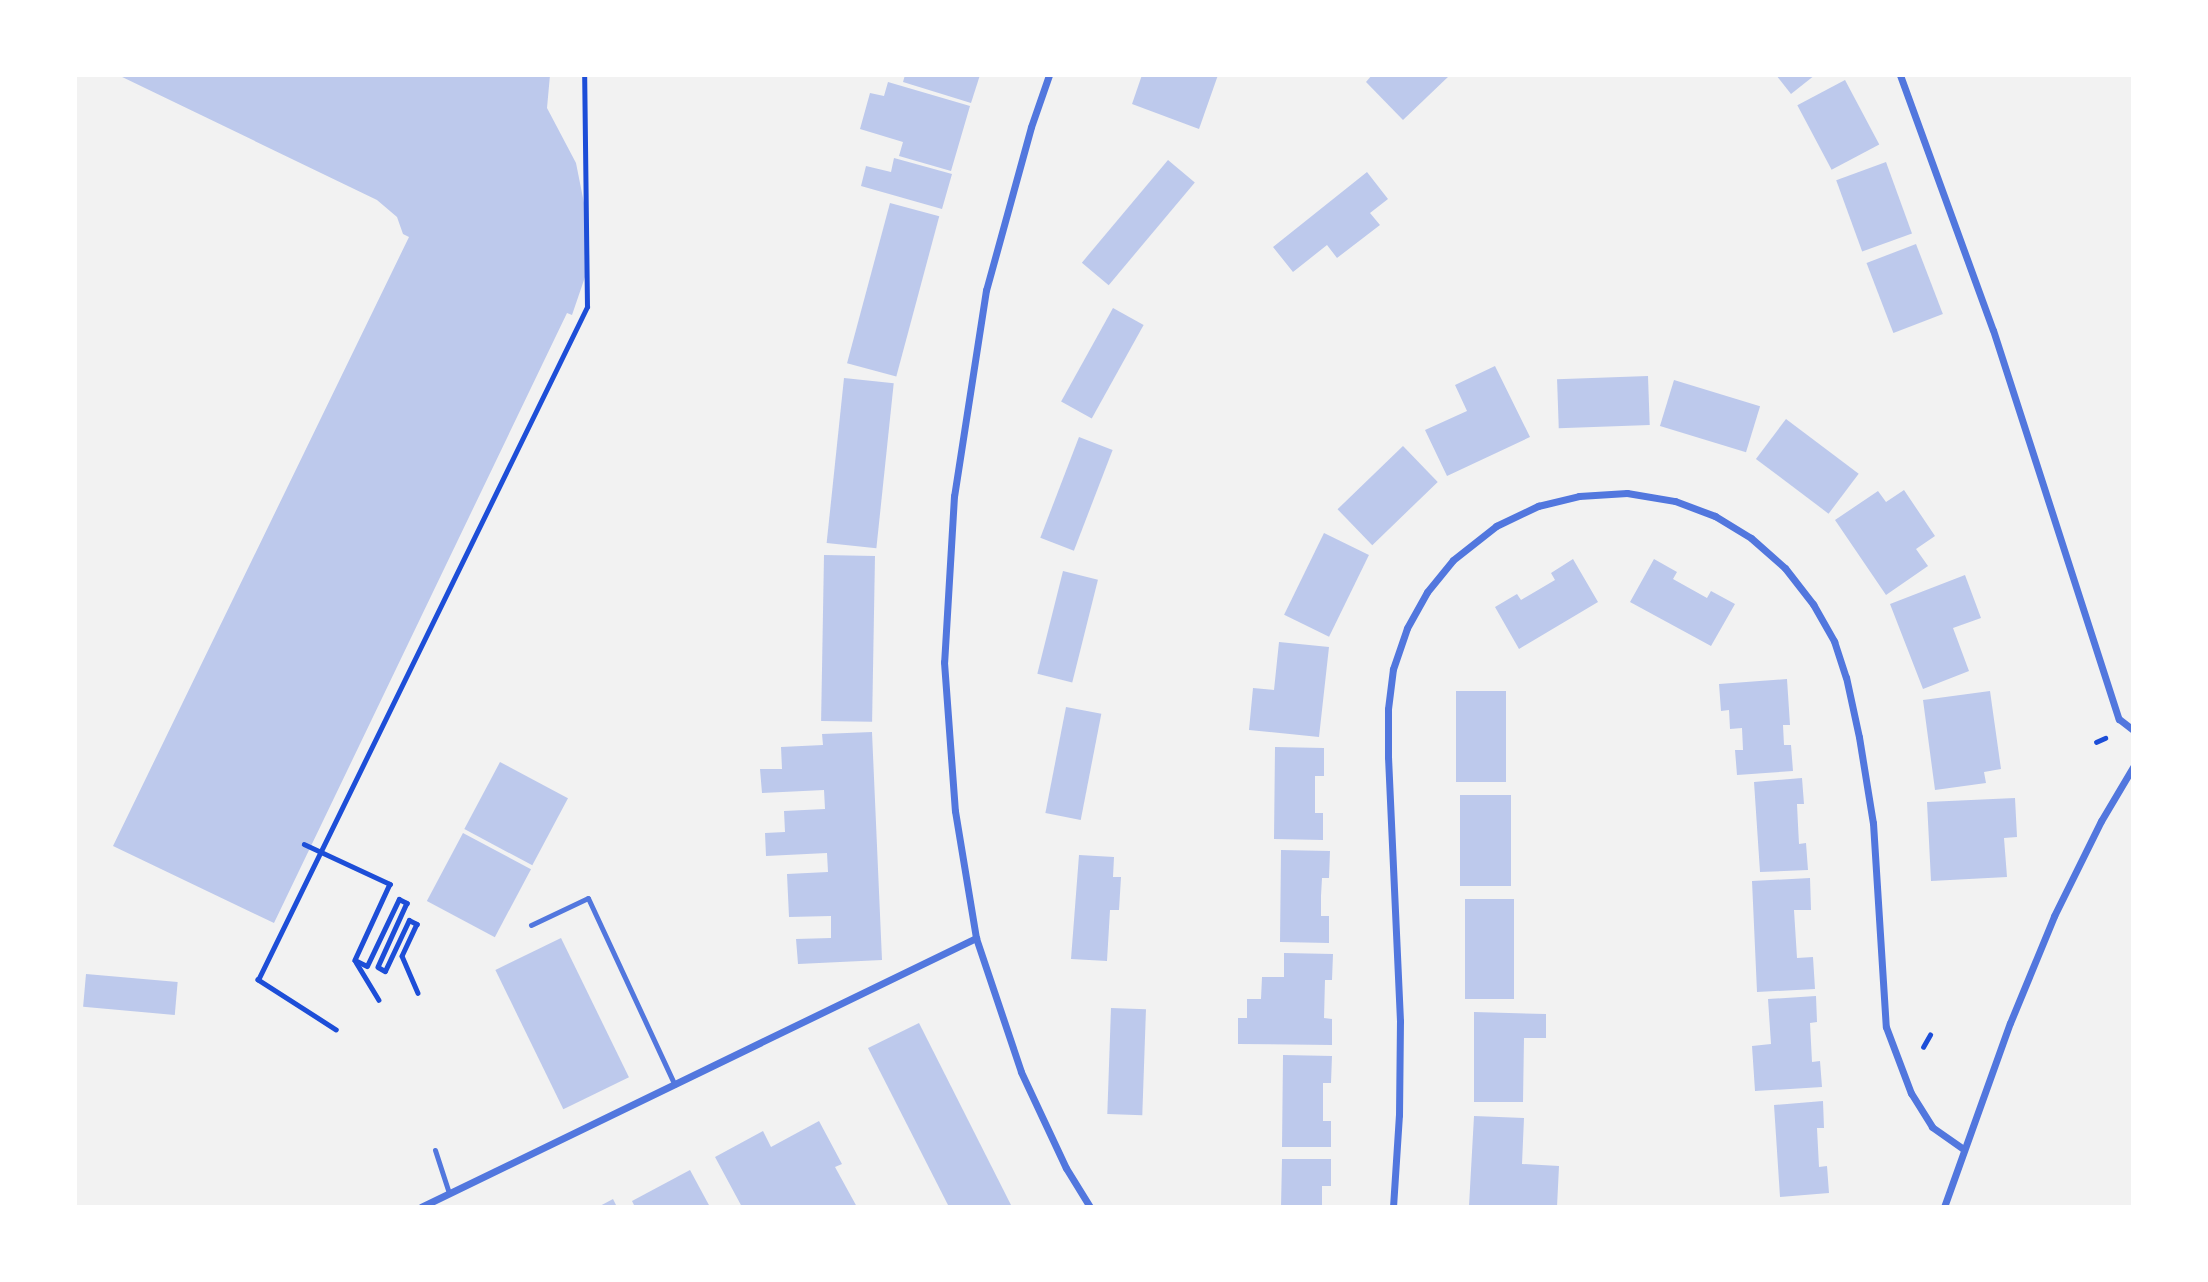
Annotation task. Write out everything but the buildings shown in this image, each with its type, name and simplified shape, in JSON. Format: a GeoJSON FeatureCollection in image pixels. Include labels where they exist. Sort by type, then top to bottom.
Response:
{"type":"FeatureCollection","features":[{"type":"Feature","properties":{"kind":"street"},"geometry":{"type":"LineString","coordinates":[[1049,75],[1031,127],[986,290],[954,496],[944,662],[955,811],[976,938],[1021,1072],[1066,1168],[1090,1207]]}},
{"type":"Feature","properties":{"kind":"street"},"geometry":{"type":"LineString","coordinates":[[1900,75],[1993,330],[2119,719],[2133,730]]}},
{"type":"Feature","properties":{"kind":"street"},"geometry":{"type":"LineString","coordinates":[[1393,1207],[1399,1115],[1400,1021],[1388,757],[1388,709],[1393,669],[1406,628],[1427,592],[1452,560],[1496,526],[1538,506],[1579,496],[1627,494],[1675,501],[1715,516],[1751,538],[1784,568],[1813,604],[1834,641],[1846,677],[1859,737],[1873,823],[1886,1027],[1911,1093],[1932,1127],[1964,1149]]}},
{"type":"Feature","properties":{"kind":"street"},"geometry":{"type":"LineString","coordinates":[[1944,1207],[2010,1023],[2054,916],[2101,821],[2133,767]]}},
{"type":"Feature","properties":{"kind":"street"},"geometry":{"type":"LineString","coordinates":[[421,1207],[976,938]]}},
{"type":"Feature","properties":{"kind":"lane"},"geometry":{"type":"LineString","coordinates":[[531,925],[588,898],[676,1085]]}},
{"type":"Feature","properties":{"kind":"lane"},"geometry":{"type":"LineString","coordinates":[[435,1150],[449,1193]]}},
{"type":"Feature","properties":{"kind":"path"},"geometry":{"type":"LineString","coordinates":[[336,1030],[258,980],[587,307],[584,75]]}},
{"type":"Feature","properties":{"kind":"path"},"geometry":{"type":"LineString","coordinates":[[304,844],[390,884],[355,960]]}},
{"type":"Feature","properties":{"kind":"path"},"geometry":{"type":"LineString","coordinates":[[355,960],[367,966],[399,899],[407,903],[378,967],[386,971],[409,920],[417,924],[402,956],[418,993]]}},
{"type":"Feature","properties":{"kind":"path"},"geometry":{"type":"LineString","coordinates":[[355,960],[379,1000]]}},
{"type":"Feature","properties":{"kind":"path"},"geometry":{"type":"LineString","coordinates":[[1923,1047],[1930,1035]]}}]}
